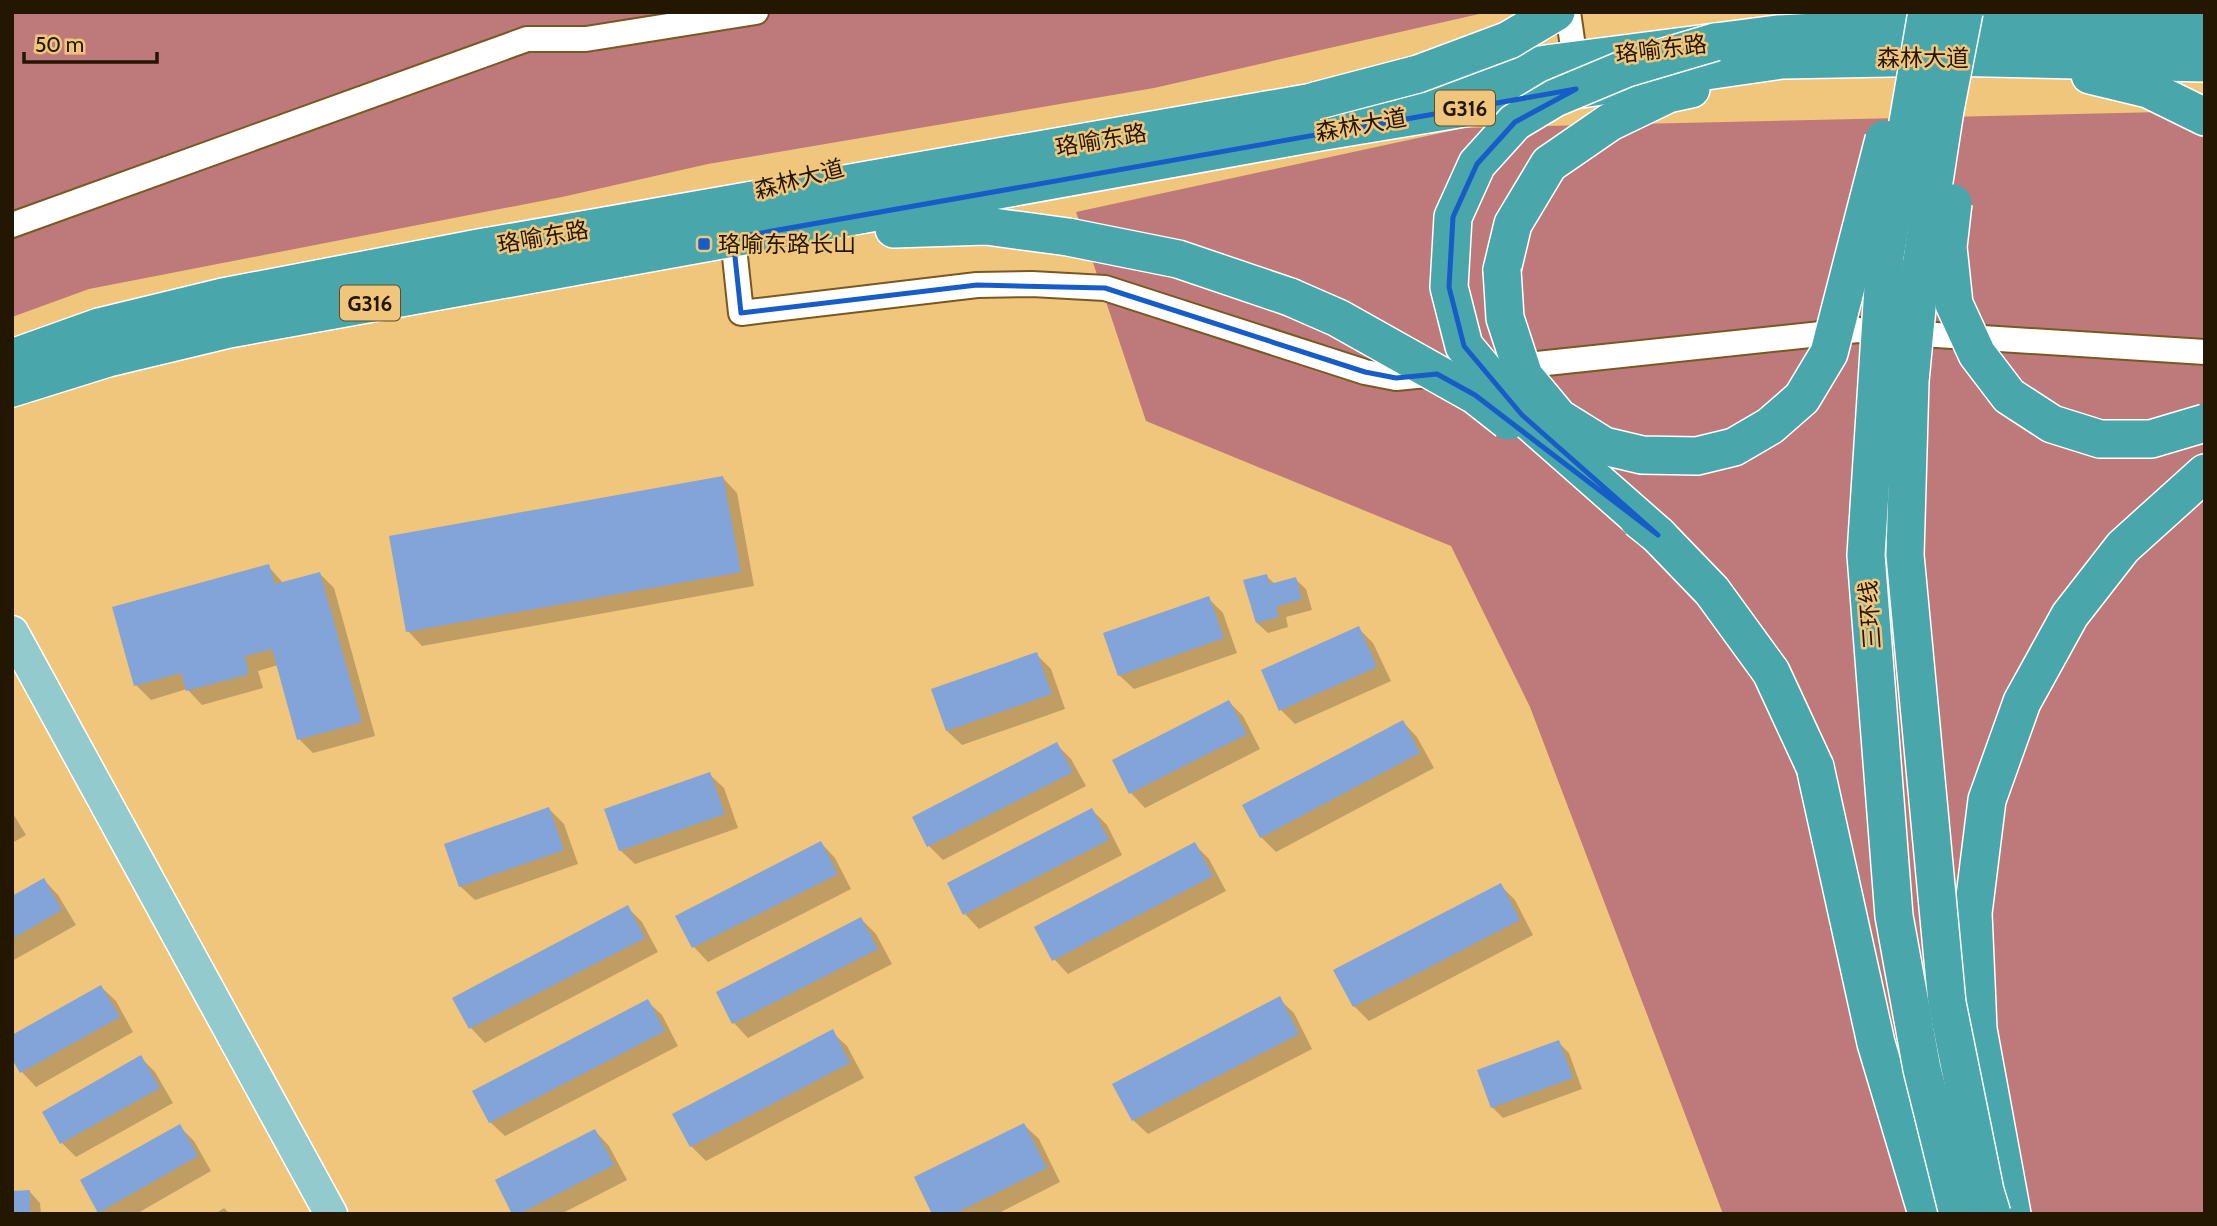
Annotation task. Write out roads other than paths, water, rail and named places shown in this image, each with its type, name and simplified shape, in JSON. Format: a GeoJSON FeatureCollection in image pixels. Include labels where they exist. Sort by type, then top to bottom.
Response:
{"type":"FeatureCollection","features":[{"type":"Feature","properties":{"kind":"highway","name":"森林大道"},"geometry":{"type":"LineString","coordinates":[[697,211],[794,175],[1114,116],[1565,22],[1629,32],[1816,12]]}},
{"type":"Feature","properties":{"kind":"highway"},"geometry":{"type":"LineString","coordinates":[[1826,59],[1668,94],[1610,122],[1549,164],[1513,225],[1502,270],[1505,317],[1524,376],[1559,418],[1604,446],[1642,455],[1697,456],[1734,447],[1770,426],[1802,398],[1829,354],[1916,12]]}},
{"type":"Feature","properties":{"kind":"highway","name":"三环线"},"geometry":{"type":"LineString","coordinates":[[1927,12],[1885,256],[1866,555],[1894,916],[1922,1069],[1958,1214]]}},
{"type":"Feature","properties":{"kind":"highway","name":"三环线"},"geometry":{"type":"LineString","coordinates":[[1964,12],[1945,110],[1921,266],[1910,381],[1905,555],[1947,1003],[1992,1214]]}},
{"type":"Feature","properties":{"kind":"highway"},"geometry":{"type":"LineString","coordinates":[[1974,12],[1948,247],[1954,304],[1977,354],[2009,396],[2052,424],[2100,439],[2151,439],[2205,423]]}},
{"type":"Feature","properties":{"kind":"highway"},"geometry":{"type":"LineString","coordinates":[[1315,101],[1418,74],[1565,22]]}},
{"type":"Feature","properties":{"kind":"highway","name":"珞喻东路"},"geometry":{"type":"LineString","coordinates":[[12,358],[99,327],[223,297],[479,248],[1315,101],[1553,63],[1777,34],[1948,25],[2205,29]]}},
{"type":"Feature","properties":{"kind":"highway"},"geometry":{"type":"LineString","coordinates":[[2072,27],[2205,57]]}},
{"type":"Feature","properties":{"kind":"highway"},"geometry":{"type":"LineString","coordinates":[[1715,42],[1627,68],[1555,98],[1515,122],[1477,164],[1453,217],[1449,288],[1464,346],[1522,415],[1658,535],[1712,591],[1771,672],[1815,767],[1876,1043],[1927,1214]]}},
{"type":"Feature","properties":{"kind":"highway","name":"森林大道"},"geometry":{"type":"LineString","coordinates":[[733,238],[1325,131],[1560,92],[1782,60],[1996,58],[2205,63]]}},
{"type":"Feature","properties":{"kind":"highway"},"geometry":{"type":"LineString","coordinates":[[1996,58],[2095,75],[2148,89],[2205,117]]}},
{"type":"Feature","properties":{"kind":"highway"},"geometry":{"type":"LineString","coordinates":[[733,238],[986,226],[1068,237],[1178,259],[1290,297],[1338,318],[1475,395],[1658,535]]}},
{"type":"Feature","properties":{"kind":"highway","name":"珞喻东路"},"geometry":{"type":"LineString","coordinates":[[12,388],[108,358],[229,329],[733,238]]}},
{"type":"Feature","properties":{"kind":"highway"},"geometry":{"type":"LineString","coordinates":[[2012,1214],[1978,1029],[1973,913],[1987,800],[2022,702],[2070,615],[2123,547],[2197,479]]}},
{"type":"Feature","properties":{"kind":"main road"},"geometry":{"type":"LineString","coordinates":[[12,632],[331,1214]]}},
{"type":"Feature","properties":{"kind":"street"},"geometry":{"type":"LineString","coordinates":[[12,226],[527,39],[586,39],[755,12]]}},
{"type":"Feature","properties":{"kind":"street"},"geometry":{"type":"LineString","coordinates":[[733,238],[741,313],[977,285],[1032,284],[1105,288],[1365,372],[1396,378],[1858,330],[2205,352]]}},
{"type":"Feature","properties":{"kind":"place","name":"珞喻东路长山"},"geometry":{"type":"Point","coordinates":[704,244]}}]}
